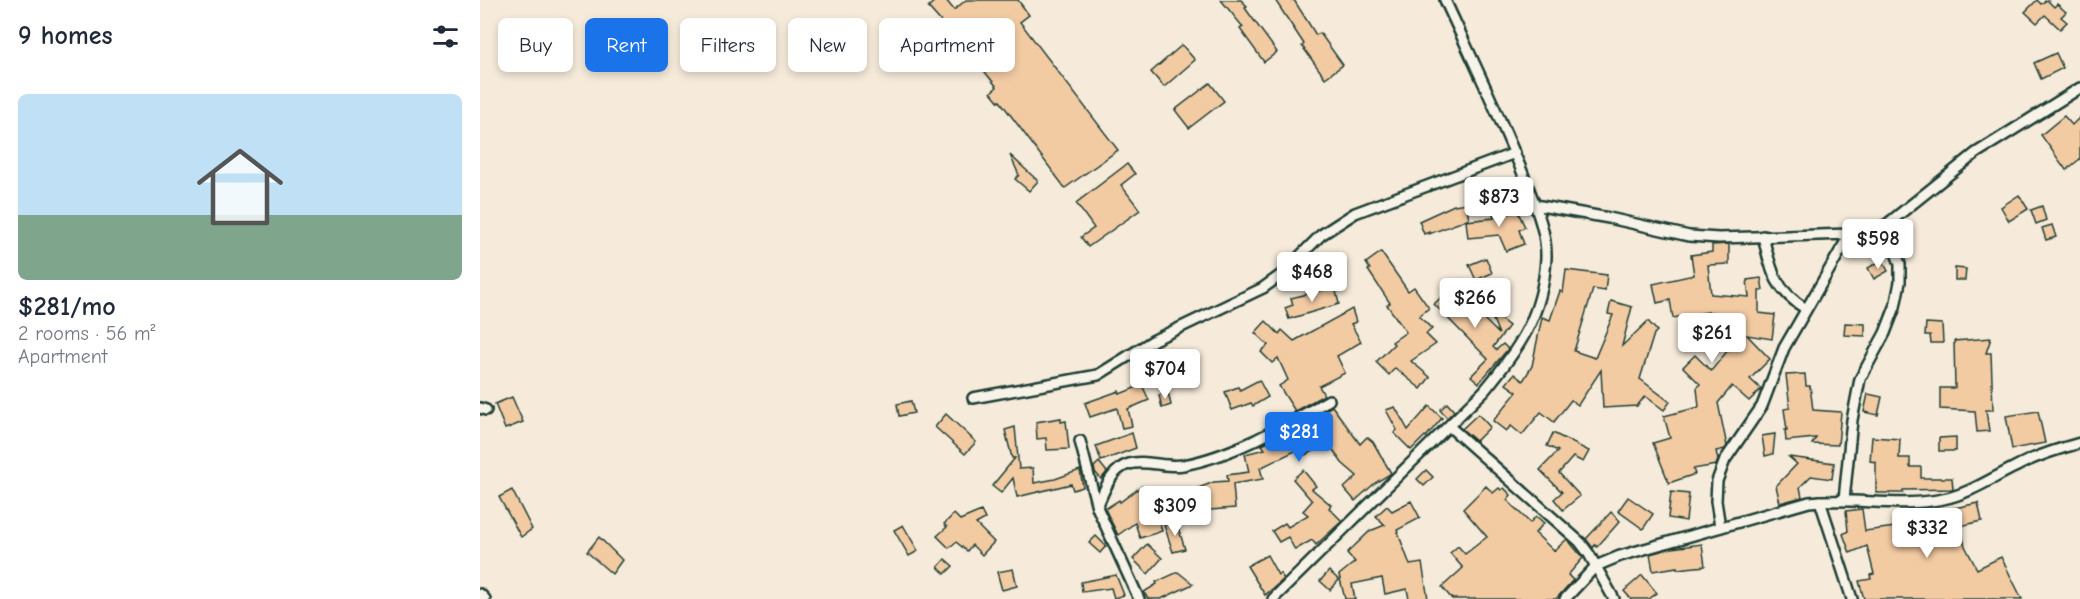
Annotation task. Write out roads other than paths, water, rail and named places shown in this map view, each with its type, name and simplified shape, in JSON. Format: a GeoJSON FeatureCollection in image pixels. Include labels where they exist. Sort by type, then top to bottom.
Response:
{"type":"FeatureCollection","features":[{"type":"Feature","properties":{"kind":"street"},"geometry":{"type":"LineString","coordinates":[[1273,599],[1484,392],[1512,358],[1534,317],[1542,287],[1546,256],[1535,205],[1515,153],[1445,0]]}},
{"type":"Feature","properties":{"kind":"street"},"geometry":{"type":"LineString","coordinates":[[1535,205],[1609,218],[1689,236],[1719,238],[1850,234],[1868,231],[1886,225],[1976,153],[2080,88]]}},
{"type":"Feature","properties":{"kind":"street"},"geometry":{"type":"LineString","coordinates":[[974,398],[1098,375],[1154,340],[1263,288],[1281,275],[1321,235],[1355,213],[1515,153]]}},
{"type":"Feature","properties":{"kind":"street"},"geometry":{"type":"LineString","coordinates":[[1844,500],[1852,420],[1860,379],[1885,333],[1895,307],[1900,282],[1900,264],[1886,225]]}},
{"type":"Feature","properties":{"kind":"street"},"geometry":{"type":"LineString","coordinates":[[1720,527],[1716,501],[1717,481],[1725,460],[1762,406],[1784,348],[1850,234]]}},
{"type":"Feature","properties":{"kind":"street"},"geometry":{"type":"LineString","coordinates":[[1763,236],[1776,281],[1793,300],[1806,309]]}},
{"type":"Feature","properties":{"kind":"street"},"geometry":{"type":"LineString","coordinates":[[1097,507],[1112,477],[1119,469],[1130,463],[1182,466],[1221,455],[1291,422],[1329,400]]}},
{"type":"Feature","properties":{"kind":"street"},"geometry":{"type":"LineString","coordinates":[[1450,427],[1580,542],[1614,599]]}},
{"type":"Feature","properties":{"kind":"street"},"geometry":{"type":"LineString","coordinates":[[1080,441],[1097,507],[1139,599]]}},
{"type":"Feature","properties":{"kind":"street"},"geometry":{"type":"LineString","coordinates":[[1565,599],[1596,567],[1620,556],[1795,506],[1820,501],[1910,502],[1945,499],[1976,487],[2017,466],[2080,443]]}},
{"type":"Feature","properties":{"kind":"street"},"geometry":{"type":"LineString","coordinates":[[1820,501],[1852,599]]}},
{"type":"Feature","properties":{"kind":"street"},"geometry":{"type":"LineString","coordinates":[[480,594],[485,599]]}}]}
